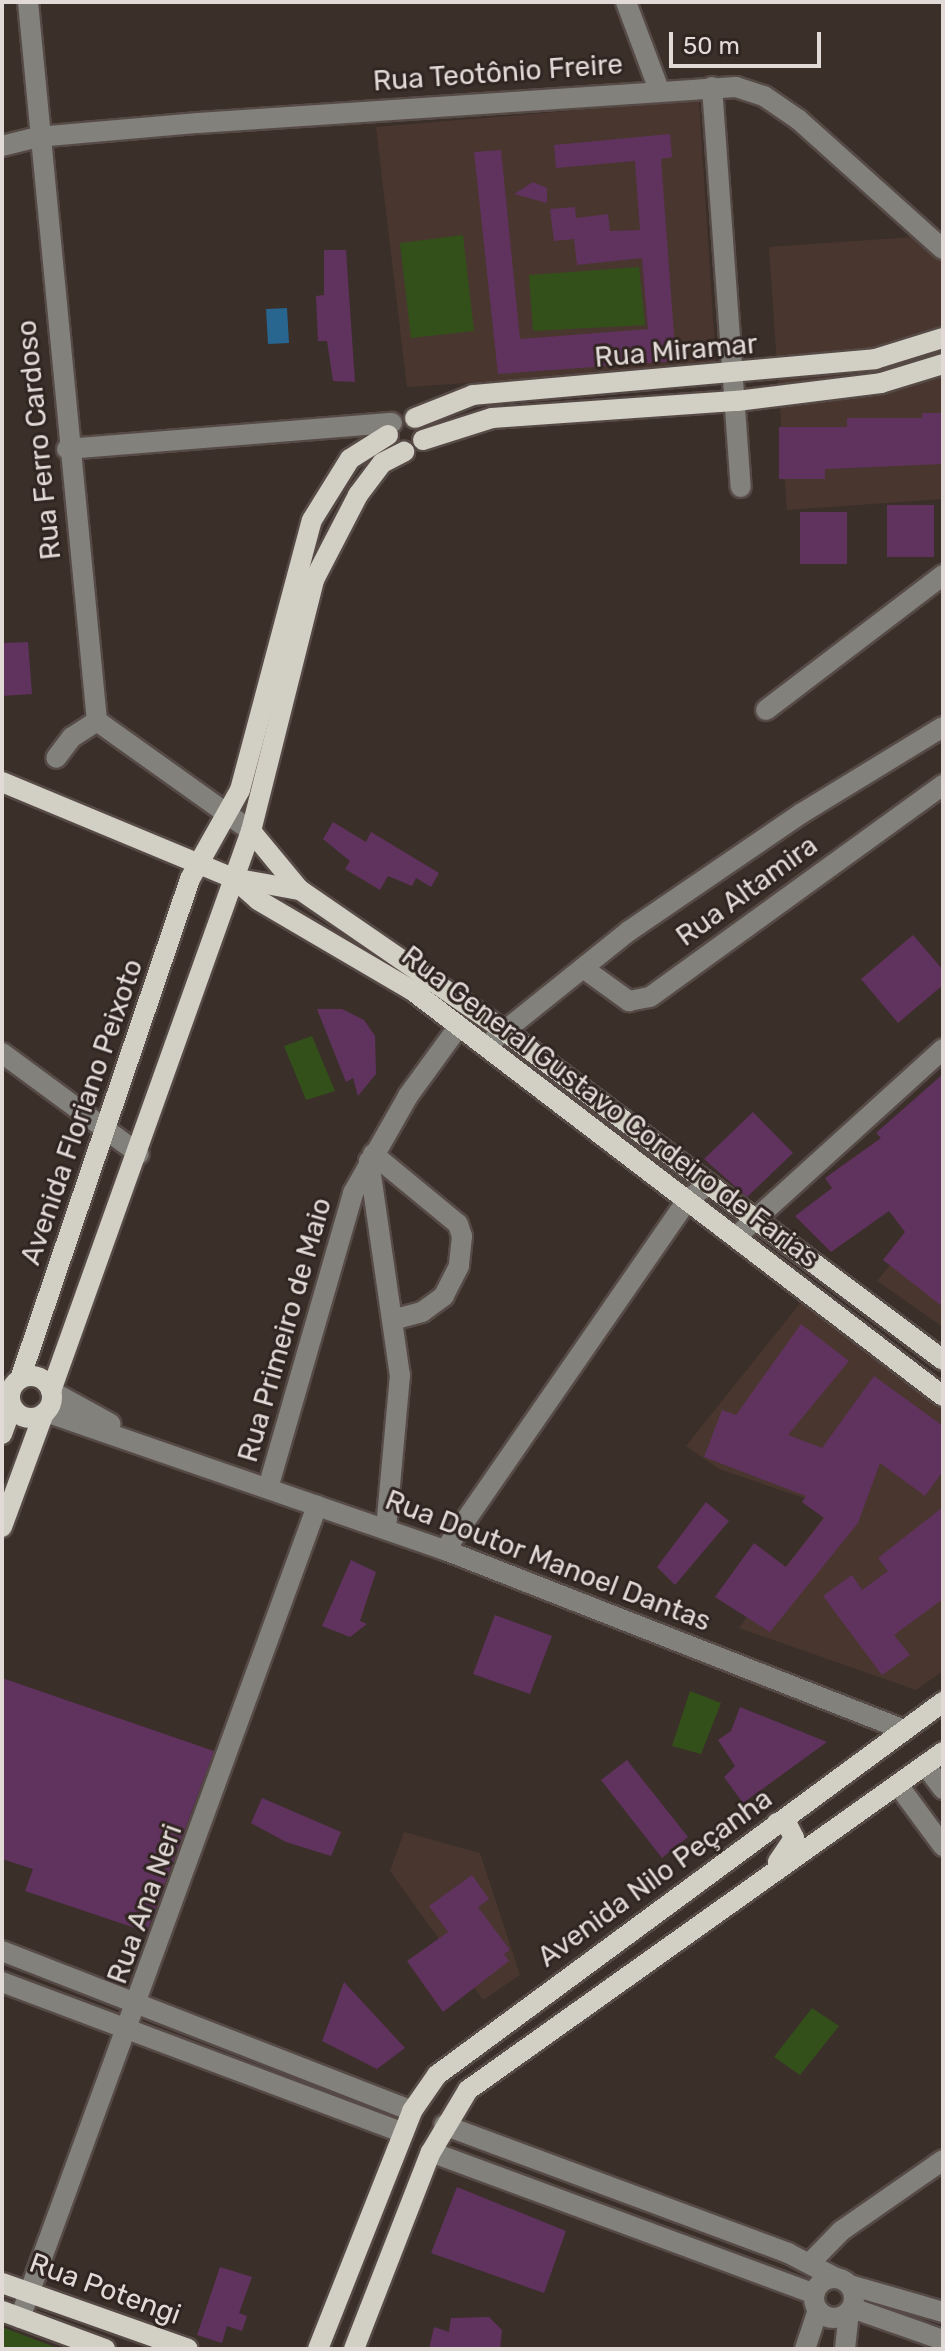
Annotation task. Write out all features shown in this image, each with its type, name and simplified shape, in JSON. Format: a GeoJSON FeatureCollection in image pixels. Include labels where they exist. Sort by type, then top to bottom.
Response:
{"type":"FeatureCollection","features":[{"type":"Feature","properties":{"kind":"main road","name":"Rua Miramar"},"geometry":{"type":"LineString","coordinates":[[390,429],[473,395],[736,375],[875,359],[943,338]]}},
{"type":"Feature","properties":{"kind":"main road","name":"Rua Miramar"},"geometry":{"type":"LineString","coordinates":[[404,452],[423,440],[492,418],[737,401],[881,383],[943,364]]}},
{"type":"Feature","properties":{"kind":"main road"},"geometry":{"type":"LineString","coordinates":[[415,418],[423,440]]}},
{"type":"Feature","properties":{"kind":"main road"},"geometry":{"type":"LineString","coordinates":[[2,1527],[139,1154],[251,831],[314,580],[358,495],[382,463],[404,452],[390,429],[350,459],[312,520],[250,757],[226,813],[198,863]]}},
{"type":"Feature","properties":{"kind":"main road","name":"Rua General Gustavo Cordeiro de Farias"},"geometry":{"type":"LineString","coordinates":[[5,787],[233,878],[300,890],[502,1029],[943,1360]]}},
{"type":"Feature","properties":{"kind":"main road"},"geometry":{"type":"LineString","coordinates":[[251,831],[300,890]]}},
{"type":"Feature","properties":{"kind":"main road","name":"Avenida Floriano Peixoto"},"geometry":{"type":"LineString","coordinates":[[13,1379],[106,1132],[198,863]]}},
{"type":"Feature","properties":{"kind":"main road","name":"Rua General Gustavo Cordeiro de Farias"},"geometry":{"type":"LineString","coordinates":[[233,878],[258,900],[376,967],[487,1045],[687,1200],[738,1235],[943,1396]]}},
{"type":"Feature","properties":{"kind":"main road"},"geometry":{"type":"LineString","coordinates":[[2,1434],[13,1379],[38,1378],[48,1402]]}},
{"type":"Feature","properties":{"kind":"main road"},"geometry":{"type":"LineString","coordinates":[[8,1404],[27,1418],[48,1402]]}},
{"type":"Feature","properties":{"kind":"main road","name":"Avenida Nilo Peçanha"},"geometry":{"type":"LineString","coordinates":[[318,2349],[412,2111],[453,2060],[943,1702]]}},
{"type":"Feature","properties":{"kind":"main road"},"geometry":{"type":"LineString","coordinates":[[354,2349],[431,2152],[444,2125],[478,2081],[943,1752]]}},
{"type":"Feature","properties":{"kind":"main road"},"geometry":{"type":"LineString","coordinates":[[733,1901],[792,1845],[792,1831],[777,1823]]}},
{"type":"Feature","properties":{"kind":"main road"},"geometry":{"type":"LineString","coordinates":[[356,2253],[387,2265]]}},
{"type":"Feature","properties":{"kind":"main road","name":"Rua Potengi"},"geometry":{"type":"LineString","coordinates":[[2,2283],[160,2344],[188,2349]]}},
{"type":"Feature","properties":{"kind":"main road","name":"Rua Potengi"},"geometry":{"type":"LineString","coordinates":[[11,2314],[105,2349]]}},
{"type":"Feature","properties":{"kind":"street","name":"Rua Ferro Cardoso"},"geometry":{"type":"LineString","coordinates":[[28,2],[37,137],[97,721]]}},
{"type":"Feature","properties":{"kind":"street"},"geometry":{"type":"LineString","coordinates":[[626,2],[658,87]]}},
{"type":"Feature","properties":{"kind":"street","name":"Rua Teotônio Freire"},"geometry":{"type":"LineString","coordinates":[[2,146],[37,137],[658,87],[712,87],[764,96],[799,120],[943,249]]}},
{"type":"Feature","properties":{"kind":"street"},"geometry":{"type":"LineString","coordinates":[[712,87],[736,375],[741,487]]}},
{"type":"Feature","properties":{"kind":"street"},"geometry":{"type":"LineString","coordinates":[[67,449],[390,429]]}},
{"type":"Feature","properties":{"kind":"street"},"geometry":{"type":"LineString","coordinates":[[766,710],[943,575]]}},
{"type":"Feature","properties":{"kind":"street"},"geometry":{"type":"LineString","coordinates":[[56,758],[72,737],[97,721],[251,831]]}},
{"type":"Feature","properties":{"kind":"street"},"geometry":{"type":"LineString","coordinates":[[487,1045],[502,1029],[583,968],[802,813],[943,727]]}},
{"type":"Feature","properties":{"kind":"street","name":"Rua Altamira"},"geometry":{"type":"LineString","coordinates":[[583,968],[629,1001],[650,997],[943,785]]}},
{"type":"Feature","properties":{"kind":"street","name":"Rua Primeiro de Maio"},"geometry":{"type":"LineString","coordinates":[[268,1488],[334,1246],[371,1158],[459,1026]]}},
{"type":"Feature","properties":{"kind":"street"},"geometry":{"type":"LineString","coordinates":[[738,1235],[943,1049]]}},
{"type":"Feature","properties":{"kind":"street"},"geometry":{"type":"LineString","coordinates":[[2,1053],[139,1154]]}},
{"type":"Feature","properties":{"kind":"street"},"geometry":{"type":"LineString","coordinates":[[371,1158],[458,1224],[462,1236],[459,1266],[444,1296],[422,1312],[395,1319]]}},
{"type":"Feature","properties":{"kind":"street"},"geometry":{"type":"LineString","coordinates":[[371,1158],[395,1319],[400,1375],[386,1529]]}},
{"type":"Feature","properties":{"kind":"street"},"geometry":{"type":"LineString","coordinates":[[445,1550],[687,1200],[709,1184]]}},
{"type":"Feature","properties":{"kind":"street","name":"Rua Doutor Manoel Dantas"},"geometry":{"type":"LineString","coordinates":[[48,1402],[168,1454],[445,1550],[904,1730]]}},
{"type":"Feature","properties":{"kind":"street","name":"Rua Ana Neri"},"geometry":{"type":"LineString","coordinates":[[11,2314],[30,2292],[139,2005],[317,1506]]}},
{"type":"Feature","properties":{"kind":"street"},"geometry":{"type":"LineString","coordinates":[[925,1765],[943,1789]]}},
{"type":"Feature","properties":{"kind":"street"},"geometry":{"type":"LineString","coordinates":[[898,1785],[943,1846]]}},
{"type":"Feature","properties":{"kind":"street"},"geometry":{"type":"LineString","coordinates":[[2,1951],[412,2111]]}},
{"type":"Feature","properties":{"kind":"street"},"geometry":{"type":"LineString","coordinates":[[2,1982],[404,2133]]}},
{"type":"Feature","properties":{"kind":"street"},"geometry":{"type":"LineString","coordinates":[[260,2079],[268,2055]]}},
{"type":"Feature","properties":{"kind":"street"},"geometry":{"type":"LineString","coordinates":[[444,2125],[810,2263],[843,2282],[943,2312]]}},
{"type":"Feature","properties":{"kind":"street"},"geometry":{"type":"LineString","coordinates":[[471,2166],[467,2150],[480,2138]]}},
{"type":"Feature","properties":{"kind":"street"},"geometry":{"type":"LineString","coordinates":[[431,2152],[654,2231],[816,2302],[831,2318],[851,2310],[943,2340]]}},
{"type":"Feature","properties":{"kind":"street"},"geometry":{"type":"LineString","coordinates":[[810,2263],[841,2231],[943,2160]]}},
{"type":"Feature","properties":{"kind":"street"},"geometry":{"type":"LineString","coordinates":[[541,2191],[548,2163]]}},
{"type":"Feature","properties":{"kind":"street"},"geometry":{"type":"LineString","coordinates":[[654,2231],[662,2206]]}},
{"type":"Feature","properties":{"kind":"street"},"geometry":{"type":"LineString","coordinates":[[805,2349],[816,2302],[843,2282]]}},
{"type":"Feature","properties":{"kind":"street"},"geometry":{"type":"LineString","coordinates":[[843,2282],[851,2310],[845,2349]]}},
{"type":"Feature","properties":{"kind":"shaded area"},"geometry":{"type":"Polygon","coordinates":[[[699,100],[716,366],[407,387],[376,127],[699,100]]]}},
{"type":"Feature","properties":{"kind":"shaded area"},"geometry":{"type":"Polygon","coordinates":[[[943,235],[943,499],[787,510],[769,247],[943,235]]]}},
{"type":"Feature","properties":{"kind":"shaded area"},"geometry":{"type":"Polygon","coordinates":[[[943,1199],[943,1327],[877,1281],[943,1199]]]}},
{"type":"Feature","properties":{"kind":"shaded area"},"geometry":{"type":"Polygon","coordinates":[[[802,1301],[943,1409],[943,1671],[916,1690],[739,1628],[823,1518],[804,1498],[719,1469],[686,1446],[802,1301]]]}},
{"type":"Feature","properties":{"kind":"shaded area"},"geometry":{"type":"Polygon","coordinates":[[[404,1832],[480,1853],[520,1975],[483,2000],[390,1871],[404,1832]]]}},
{"type":"Feature","properties":{"kind":"green space"},"geometry":{"type":"Polygon","coordinates":[[[463,235],[474,331],[411,338],[400,243],[463,235]]]}},
{"type":"Feature","properties":{"kind":"green space"},"geometry":{"type":"Polygon","coordinates":[[[639,267],[645,325],[533,331],[529,275],[639,267]]]}},
{"type":"Feature","properties":{"kind":"green space"},"geometry":{"type":"Polygon","coordinates":[[[312,1036],[335,1091],[306,1100],[284,1046],[312,1036]]]}},
{"type":"Feature","properties":{"kind":"green space"},"geometry":{"type":"Polygon","coordinates":[[[690,1691],[721,1703],[701,1754],[672,1746],[690,1691]]]}},
{"type":"Feature","properties":{"kind":"green space"},"geometry":{"type":"Polygon","coordinates":[[[812,2008],[839,2026],[800,2075],[774,2057],[812,2008]]]}},
{"type":"Feature","properties":{"kind":"green space"},"geometry":{"type":"Polygon","coordinates":[[[2,2327],[60,2349],[2,2349],[2,2327]]]}},
{"type":"Feature","properties":{"kind":"water"},"geometry":{"type":"Polygon","coordinates":[[[287,308],[289,343],[268,344],[266,309],[287,308]]]}},
{"type":"Feature","properties":{"kind":"building"},"geometry":{"type":"Polygon","coordinates":[[[670,134],[672,157],[661,159],[676,361],[498,374],[474,152],[501,150],[520,339],[648,329],[642,258],[577,265],[574,239],[554,241],[550,209],[575,207],[576,218],[608,214],[610,231],[640,230],[635,161],[556,168],[554,145],[670,134]]]}},
{"type":"Feature","properties":{"kind":"building"},"geometry":{"type":"Polygon","coordinates":[[[533,182],[547,188],[547,203],[514,194],[533,182]]]}},
{"type":"Feature","properties":{"kind":"building"},"geometry":{"type":"Polygon","coordinates":[[[324,250],[346,250],[355,382],[333,381],[327,341],[318,341],[316,296],[324,295],[324,250]]]}},
{"type":"Feature","properties":{"kind":"building"},"geometry":{"type":"Polygon","coordinates":[[[922,413],[943,413],[943,464],[825,469],[825,479],[779,479],[779,427],[847,427],[847,418],[922,418],[922,413]]]}},
{"type":"Feature","properties":{"kind":"building"},"geometry":{"type":"Polygon","coordinates":[[[887,505],[934,505],[934,557],[887,557],[887,505]]]}},
{"type":"Feature","properties":{"kind":"building"},"geometry":{"type":"Polygon","coordinates":[[[800,512],[847,512],[847,564],[800,564],[800,512]]]}},
{"type":"Feature","properties":{"kind":"building"},"geometry":{"type":"Polygon","coordinates":[[[28,642],[32,694],[2,696],[2,643],[28,642]]]}},
{"type":"Feature","properties":{"kind":"building"},"geometry":{"type":"Polygon","coordinates":[[[333,822],[366,842],[371,832],[439,873],[431,887],[416,878],[412,886],[388,876],[380,890],[345,869],[350,861],[323,839],[333,822]]]}},
{"type":"Feature","properties":{"kind":"building"},"geometry":{"type":"Polygon","coordinates":[[[913,935],[943,970],[943,985],[898,1023],[861,979],[913,935]]]}},
{"type":"Feature","properties":{"kind":"building"},"geometry":{"type":"Polygon","coordinates":[[[317,1009],[342,1009],[364,1020],[375,1036],[376,1074],[358,1096],[353,1078],[346,1082],[317,1009]]]}},
{"type":"Feature","properties":{"kind":"building"},"geometry":{"type":"Polygon","coordinates":[[[943,1074],[943,1307],[883,1260],[905,1232],[889,1211],[831,1252],[795,1216],[832,1188],[825,1178],[881,1138],[876,1133],[943,1074]]]}},
{"type":"Feature","properties":{"kind":"building"},"geometry":{"type":"Polygon","coordinates":[[[753,1112],[793,1153],[747,1197],[704,1159],[753,1112]]]}},
{"type":"Feature","properties":{"kind":"building"},"geometry":{"type":"Polygon","coordinates":[[[801,1324],[849,1361],[788,1435],[822,1448],[874,1376],[943,1426],[943,1471],[925,1496],[880,1463],[858,1523],[770,1632],[715,1597],[754,1543],[786,1567],[824,1518],[802,1502],[806,1496],[704,1457],[722,1410],[736,1415],[801,1324]]]}},
{"type":"Feature","properties":{"kind":"building"},"geometry":{"type":"Polygon","coordinates":[[[706,1502],[729,1521],[675,1585],[657,1567],[706,1502]]]}},
{"type":"Feature","properties":{"kind":"building"},"geometry":{"type":"Polygon","coordinates":[[[943,1507],[943,1599],[894,1635],[910,1655],[882,1675],[823,1596],[852,1575],[862,1590],[888,1571],[878,1558],[943,1507]]]}},
{"type":"Feature","properties":{"kind":"building"},"geometry":{"type":"Polygon","coordinates":[[[351,1560],[376,1572],[360,1621],[367,1624],[350,1637],[322,1626],[351,1560]]]}},
{"type":"Feature","properties":{"kind":"building"},"geometry":{"type":"Polygon","coordinates":[[[495,1615],[552,1636],[530,1694],[473,1674],[495,1615]]]}},
{"type":"Feature","properties":{"kind":"building"},"geometry":{"type":"Polygon","coordinates":[[[2,1678],[214,1751],[147,1932],[25,1891],[33,1869],[2,1859],[2,1678]]]}},
{"type":"Feature","properties":{"kind":"building"},"geometry":{"type":"Polygon","coordinates":[[[740,1707],[827,1742],[743,1803],[724,1777],[735,1766],[718,1740],[731,1731],[740,1707]]]}},
{"type":"Feature","properties":{"kind":"building"},"geometry":{"type":"Polygon","coordinates":[[[627,1760],[688,1837],[662,1858],[601,1780],[627,1760]]]}},
{"type":"Feature","properties":{"kind":"building"},"geometry":{"type":"Polygon","coordinates":[[[262,1798],[341,1832],[331,1856],[286,1842],[251,1823],[262,1798]]]}},
{"type":"Feature","properties":{"kind":"building"},"geometry":{"type":"Polygon","coordinates":[[[472,1875],[489,1899],[478,1907],[510,1950],[504,1954],[509,1961],[443,2012],[407,1961],[448,1932],[429,1906],[472,1875]]]}},
{"type":"Feature","properties":{"kind":"building"},"geometry":{"type":"Polygon","coordinates":[[[344,1982],[405,2048],[377,2069],[322,2041],[344,1982]]]}},
{"type":"Feature","properties":{"kind":"building"},"geometry":{"type":"Polygon","coordinates":[[[457,2187],[566,2231],[544,2293],[431,2253],[457,2187]]]}},
{"type":"Feature","properties":{"kind":"building"},"geometry":{"type":"Polygon","coordinates":[[[220,2267],[252,2277],[239,2313],[247,2316],[242,2331],[227,2326],[222,2343],[197,2335],[220,2267]]]}},
{"type":"Feature","properties":{"kind":"building"},"geometry":{"type":"Polygon","coordinates":[[[489,2317],[502,2330],[500,2349],[429,2349],[434,2327],[449,2332],[451,2318],[489,2317]]]}}]}
